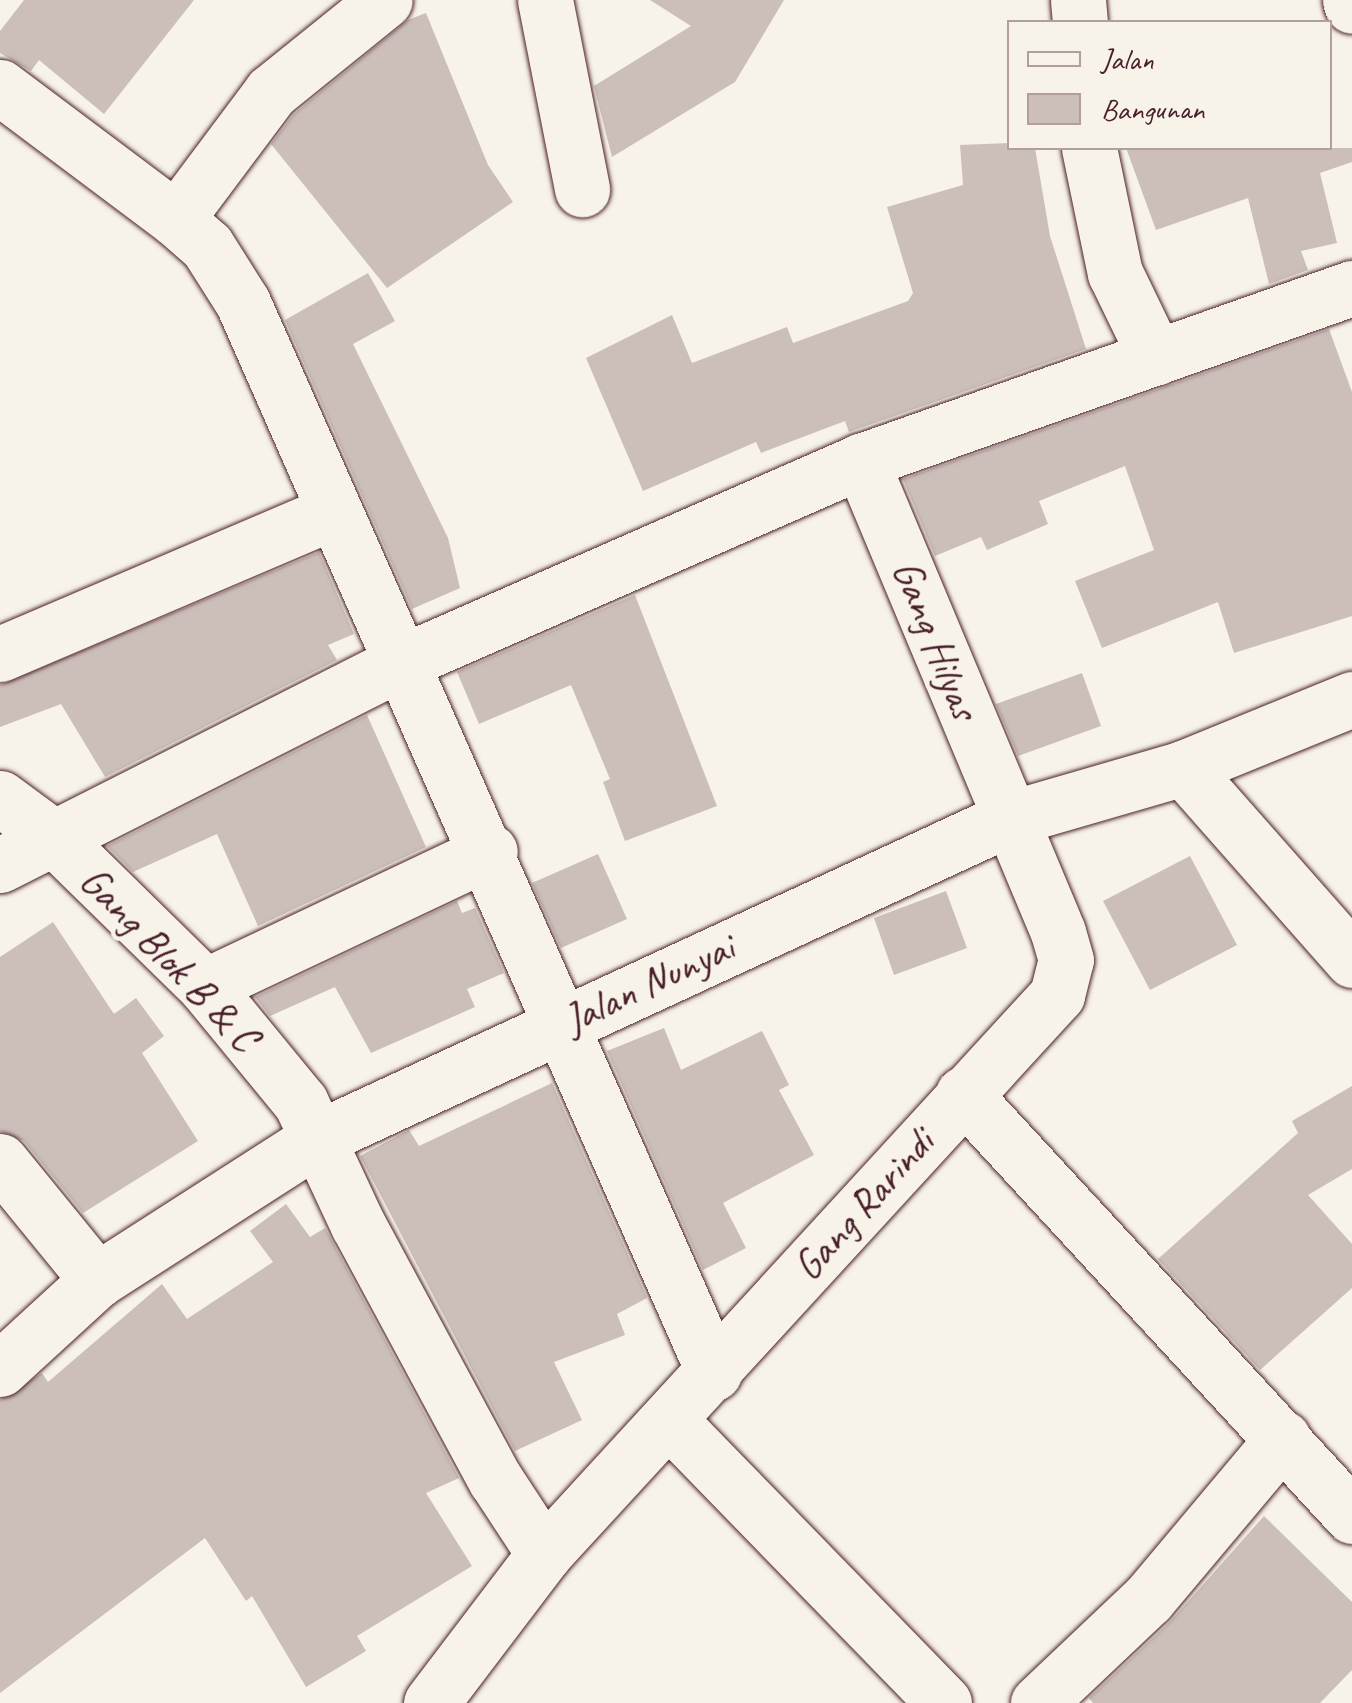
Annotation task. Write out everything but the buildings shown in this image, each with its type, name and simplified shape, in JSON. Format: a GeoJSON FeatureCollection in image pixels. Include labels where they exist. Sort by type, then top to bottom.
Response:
{"type":"FeatureCollection","features":[{"type":"Feature","properties":{"kind":"street"},"geometry":{"type":"LineString","coordinates":[[176,219],[271,92],[385,0]]}},
{"type":"Feature","properties":{"kind":"street"},"geometry":{"type":"LineString","coordinates":[[544,0],[582,189]]}},
{"type":"Feature","properties":{"kind":"street"},"geometry":{"type":"LineString","coordinates":[[0,87],[207,246],[243,303],[333,512],[565,1022],[638,1210],[714,1373]]}},
{"type":"Feature","properties":{"kind":"street"},"geometry":{"type":"LineString","coordinates":[[1090,150],[1115,273],[1156,358]]}},
{"type":"Feature","properties":{"kind":"street"},"geometry":{"type":"LineString","coordinates":[[0,864],[402,662],[861,461],[1352,288]]}},
{"type":"Feature","properties":{"kind":"street","name":"Gang Hilyas"},"geometry":{"type":"LineString","coordinates":[[861,461],[1008,820]]}},
{"type":"Feature","properties":{"kind":"street"},"geometry":{"type":"LineString","coordinates":[[0,654],[333,512]]}},
{"type":"Feature","properties":{"kind":"street","name":"Jalan Nunyai"},"geometry":{"type":"LineString","coordinates":[[0,1369],[97,1280],[320,1137],[1008,820],[1184,768],[1352,699]]}},
{"type":"Feature","properties":{"kind":"street"},"geometry":{"type":"LineString","coordinates":[[1184,768],[1352,960]]}},
{"type":"Feature","properties":{"kind":"street","name":"Gang Blok B & C"},"geometry":{"type":"LineString","coordinates":[[0,798],[53,838],[205,986],[300,1103],[320,1137],[358,1226],[495,1479],[544,1554]]}},
{"type":"Feature","properties":{"kind":"street","name":"Gang Rarindi"},"geometry":{"type":"LineString","coordinates":[[431,1703],[544,1554],[714,1373],[1056,995],[1066,960],[1008,820]]}},
{"type":"Feature","properties":{"kind":"street"},"geometry":{"type":"LineString","coordinates":[[205,986],[490,852]]}},
{"type":"Feature","properties":{"kind":"street"},"geometry":{"type":"LineString","coordinates":[[963,1094],[1352,1516]]}},
{"type":"Feature","properties":{"kind":"street"},"geometry":{"type":"LineString","coordinates":[[0,1160],[97,1280]]}},
{"type":"Feature","properties":{"kind":"street"},"geometry":{"type":"LineString","coordinates":[[670,1421],[944,1703]]}},
{"type":"Feature","properties":{"kind":"street"},"geometry":{"type":"LineString","coordinates":[[1038,1703],[1148,1599],[1283,1438]]}}]}
